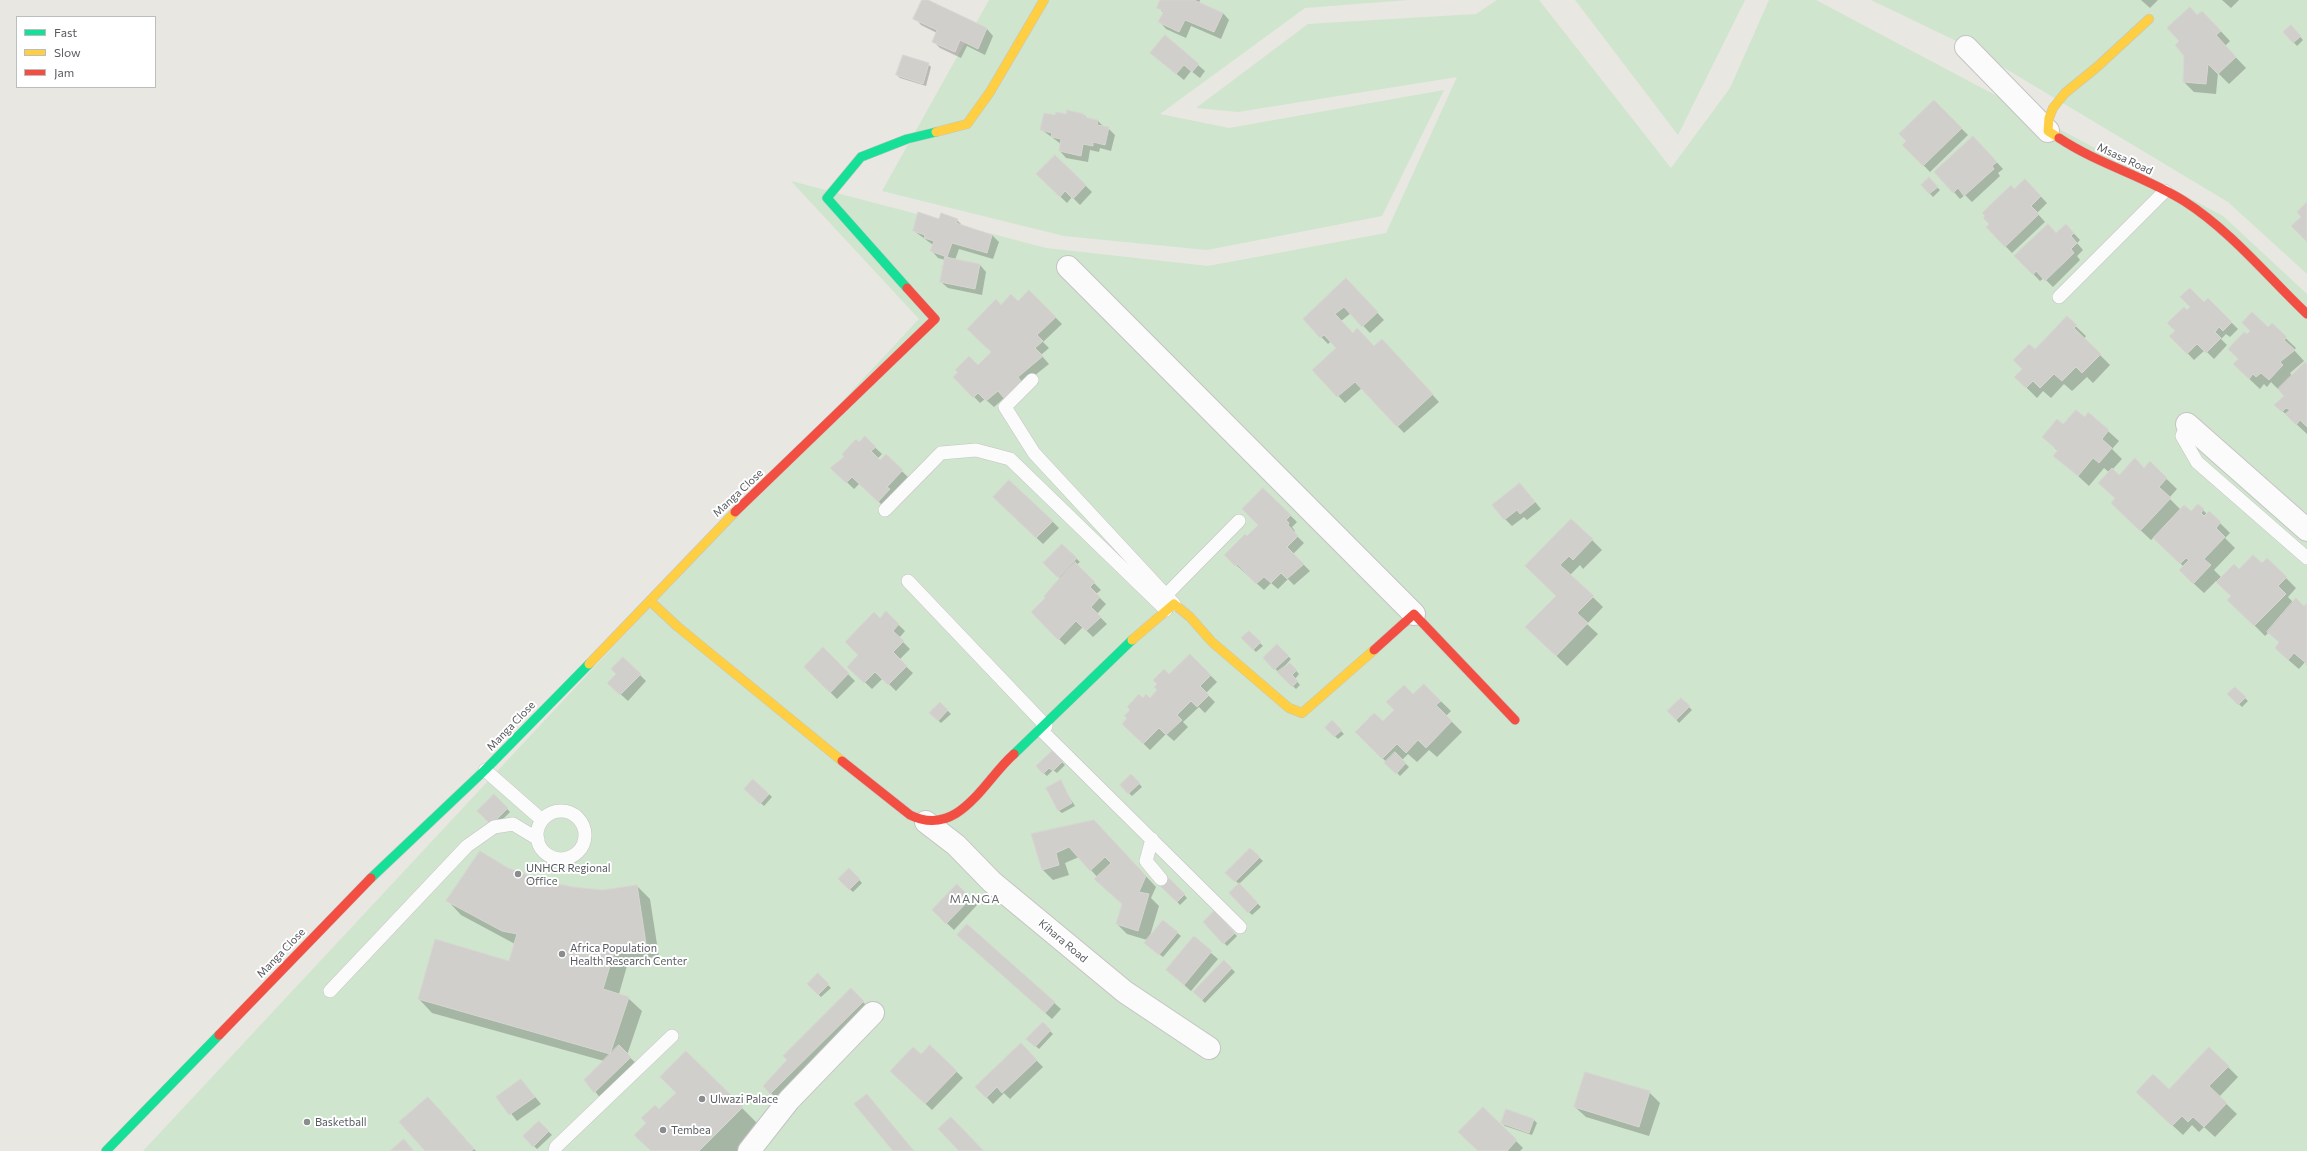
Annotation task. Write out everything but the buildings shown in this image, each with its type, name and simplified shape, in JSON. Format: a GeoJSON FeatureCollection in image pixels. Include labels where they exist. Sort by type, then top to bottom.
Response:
{"type":"FeatureCollection","features":[{"type":"Feature","properties":{"kind":"street","name":"Manga Close"},"geometry":{"type":"LineString","coordinates":[[106,1151],[383,866],[485,770],[650,601],[712,534],[935,319],[827,198],[861,157],[907,139],[967,124],[990,92],[1044,0]]}},
{"type":"Feature","properties":{"kind":"street"},"geometry":{"type":"LineString","coordinates":[[2048,131],[2049,118],[2053,108],[2065,93],[2097,67],[2150,18]]}},
{"type":"Feature","properties":{"kind":"street"},"geometry":{"type":"LineString","coordinates":[[1966,47],[2048,131]]}},
{"type":"Feature","properties":{"kind":"street","name":"Msasa Road"},"geometry":{"type":"LineString","coordinates":[[2048,131],[2067,145],[2165,190],[2198,211],[2219,228],[2307,314]]}},
{"type":"Feature","properties":{"kind":"street"},"geometry":{"type":"LineString","coordinates":[[1068,267],[1414,614],[1515,720]]}},
{"type":"Feature","properties":{"kind":"street"},"geometry":{"type":"LineString","coordinates":[[2187,424],[2307,530]]}},
{"type":"Feature","properties":{"kind":"street"},"geometry":{"type":"LineString","coordinates":[[650,601],[678,627],[897,806],[910,816],[926,822],[953,816],[982,791],[1006,761],[1043,728],[1169,603],[1190,616],[1212,642],[1289,708],[1302,713],[1414,614]]}},
{"type":"Feature","properties":{"kind":"street","name":"Kihara Road"},"geometry":{"type":"LineString","coordinates":[[926,822],[956,845],[992,882],[1125,992],[1209,1048]]}},
{"type":"Feature","properties":{"kind":"street"},"geometry":{"type":"LineString","coordinates":[[749,1151],[790,1100],[873,1014]]}},
{"type":"Feature","properties":{"kind":"lane"},"geometry":{"type":"LineString","coordinates":[[2059,297],[2165,190]]}},
{"type":"Feature","properties":{"kind":"lane"},"geometry":{"type":"LineString","coordinates":[[1032,380],[1005,407],[1034,453],[1169,603]]}},
{"type":"Feature","properties":{"kind":"lane"},"geometry":{"type":"LineString","coordinates":[[2187,424],[2182,436],[2197,462],[2307,558]]}},
{"type":"Feature","properties":{"kind":"lane"},"geometry":{"type":"LineString","coordinates":[[885,510],[941,453],[976,450],[1010,459],[1169,603]]}},
{"type":"Feature","properties":{"kind":"lane"},"geometry":{"type":"LineString","coordinates":[[1169,603],[1239,521]]}},
{"type":"Feature","properties":{"kind":"lane"},"geometry":{"type":"LineString","coordinates":[[908,581],[1043,728],[1240,927]]}},
{"type":"Feature","properties":{"kind":"lane"},"geometry":{"type":"LineString","coordinates":[[485,770],[542,820]]}},
{"type":"Feature","properties":{"kind":"lane"},"geometry":{"type":"LineString","coordinates":[[556,811],[572,814],[583,826],[584,843],[573,855],[557,859],[542,851],[538,839],[537,827],[542,820],[556,811]]}},
{"type":"Feature","properties":{"kind":"lane"},"geometry":{"type":"LineString","coordinates":[[330,991],[467,846],[494,827],[513,824],[538,839]]}},
{"type":"Feature","properties":{"kind":"lane"},"geometry":{"type":"LineString","coordinates":[[1152,839],[1146,861],[1161,879]]}},
{"type":"Feature","properties":{"kind":"lane"},"geometry":{"type":"LineString","coordinates":[[555,1151],[556,1147],[672,1036]]}},
{"type":"Feature","properties":{"kind":"green space"},"geometry":{"type":"Polygon","coordinates":[[[989,0],[1408,0],[1305,8],[1160,114],[1229,128],[1444,90],[1382,216],[1207,250],[1064,236],[882,191],[989,0]]]}},
{"type":"Feature","properties":{"kind":"green space"},"geometry":{"type":"Polygon","coordinates":[[[1497,0],[1539,0],[1671,168],[1730,88],[1769,0],[1816,0],[2223,216],[2307,294],[2307,1151],[143,1151],[919,319],[791,181],[1046,248],[1208,266],[1386,233],[1457,77],[1238,112],[1196,108],[1308,24],[1476,14],[1497,0]]]}},
{"type":"Feature","properties":{"kind":"green space"},"geometry":{"type":"Polygon","coordinates":[[[1575,0],[1745,0],[1678,135],[1575,0]]]}},
{"type":"Feature","properties":{"kind":"green space"},"geometry":{"type":"Polygon","coordinates":[[[1871,0],[2307,0],[2307,274],[2228,202],[1971,48],[1871,0]]]}},
{"type":"Feature","properties":{"kind":"traffic: fast"},"geometry":{"type":"LineString","coordinates":[[907,288],[827,198],[861,157],[907,139],[936,132]]}},
{"type":"Feature","properties":{"kind":"traffic: fast"},"geometry":{"type":"LineString","coordinates":[[1014,754],[1132,640]]}},
{"type":"Feature","properties":{"kind":"traffic: fast"},"geometry":{"type":"LineString","coordinates":[[371,878],[485,770],[589,664]]}},
{"type":"Feature","properties":{"kind":"traffic: fast"},"geometry":{"type":"LineString","coordinates":[[106,1151],[219,1035]]}},
{"type":"Feature","properties":{"kind":"traffic: slow"},"geometry":{"type":"LineString","coordinates":[[936,132],[967,124],[990,92],[1044,0]]}},
{"type":"Feature","properties":{"kind":"traffic: slow"},"geometry":{"type":"LineString","coordinates":[[2059,138],[2048,131],[2049,118],[2053,108],[2065,93],[2097,67],[2149,19]]}},
{"type":"Feature","properties":{"kind":"traffic: slow"},"geometry":{"type":"LineString","coordinates":[[589,664],[735,512]]}},
{"type":"Feature","properties":{"kind":"traffic: slow"},"geometry":{"type":"LineString","coordinates":[[650,601],[678,627],[842,761]]}},
{"type":"Feature","properties":{"kind":"traffic: slow"},"geometry":{"type":"LineString","coordinates":[[1132,640],[1174,604],[1190,617],[1212,642],[1289,708],[1302,713],[1374,650]]}},
{"type":"Feature","properties":{"kind":"traffic: jam"},"geometry":{"type":"LineString","coordinates":[[2059,138],[2089,155],[2169,192],[2201,213],[2248,254],[2307,314]]}},
{"type":"Feature","properties":{"kind":"traffic: jam"},"geometry":{"type":"LineString","coordinates":[[735,512],[935,319],[907,288]]}},
{"type":"Feature","properties":{"kind":"traffic: jam"},"geometry":{"type":"LineString","coordinates":[[1374,650],[1414,614],[1515,720]]}},
{"type":"Feature","properties":{"kind":"traffic: jam"},"geometry":{"type":"LineString","coordinates":[[842,761],[910,815],[927,820],[943,819],[957,813],[981,791],[1014,754]]}},
{"type":"Feature","properties":{"kind":"traffic: jam"},"geometry":{"type":"LineString","coordinates":[[219,1035],[371,878]]}},
{"type":"Feature","properties":{"kind":"place","name":"UNHCR Regional Office"},"geometry":{"type":"Point","coordinates":[518,874]}},
{"type":"Feature","properties":{"kind":"place","name":"Africa Population Health Research Center"},"geometry":{"type":"Point","coordinates":[562,954]}},
{"type":"Feature","properties":{"kind":"place","name":"Ulwazi Palace"},"geometry":{"type":"Point","coordinates":[702,1099]}},
{"type":"Feature","properties":{"kind":"place","name":"Basketball"},"geometry":{"type":"Point","coordinates":[307,1122]}},
{"type":"Feature","properties":{"kind":"place","name":"Tembea"},"geometry":{"type":"Point","coordinates":[663,1130]}},
{"type":"Feature","properties":{"kind":"district","name":"MANGA"},"geometry":{"type":"Point","coordinates":[975,899]}}]}
